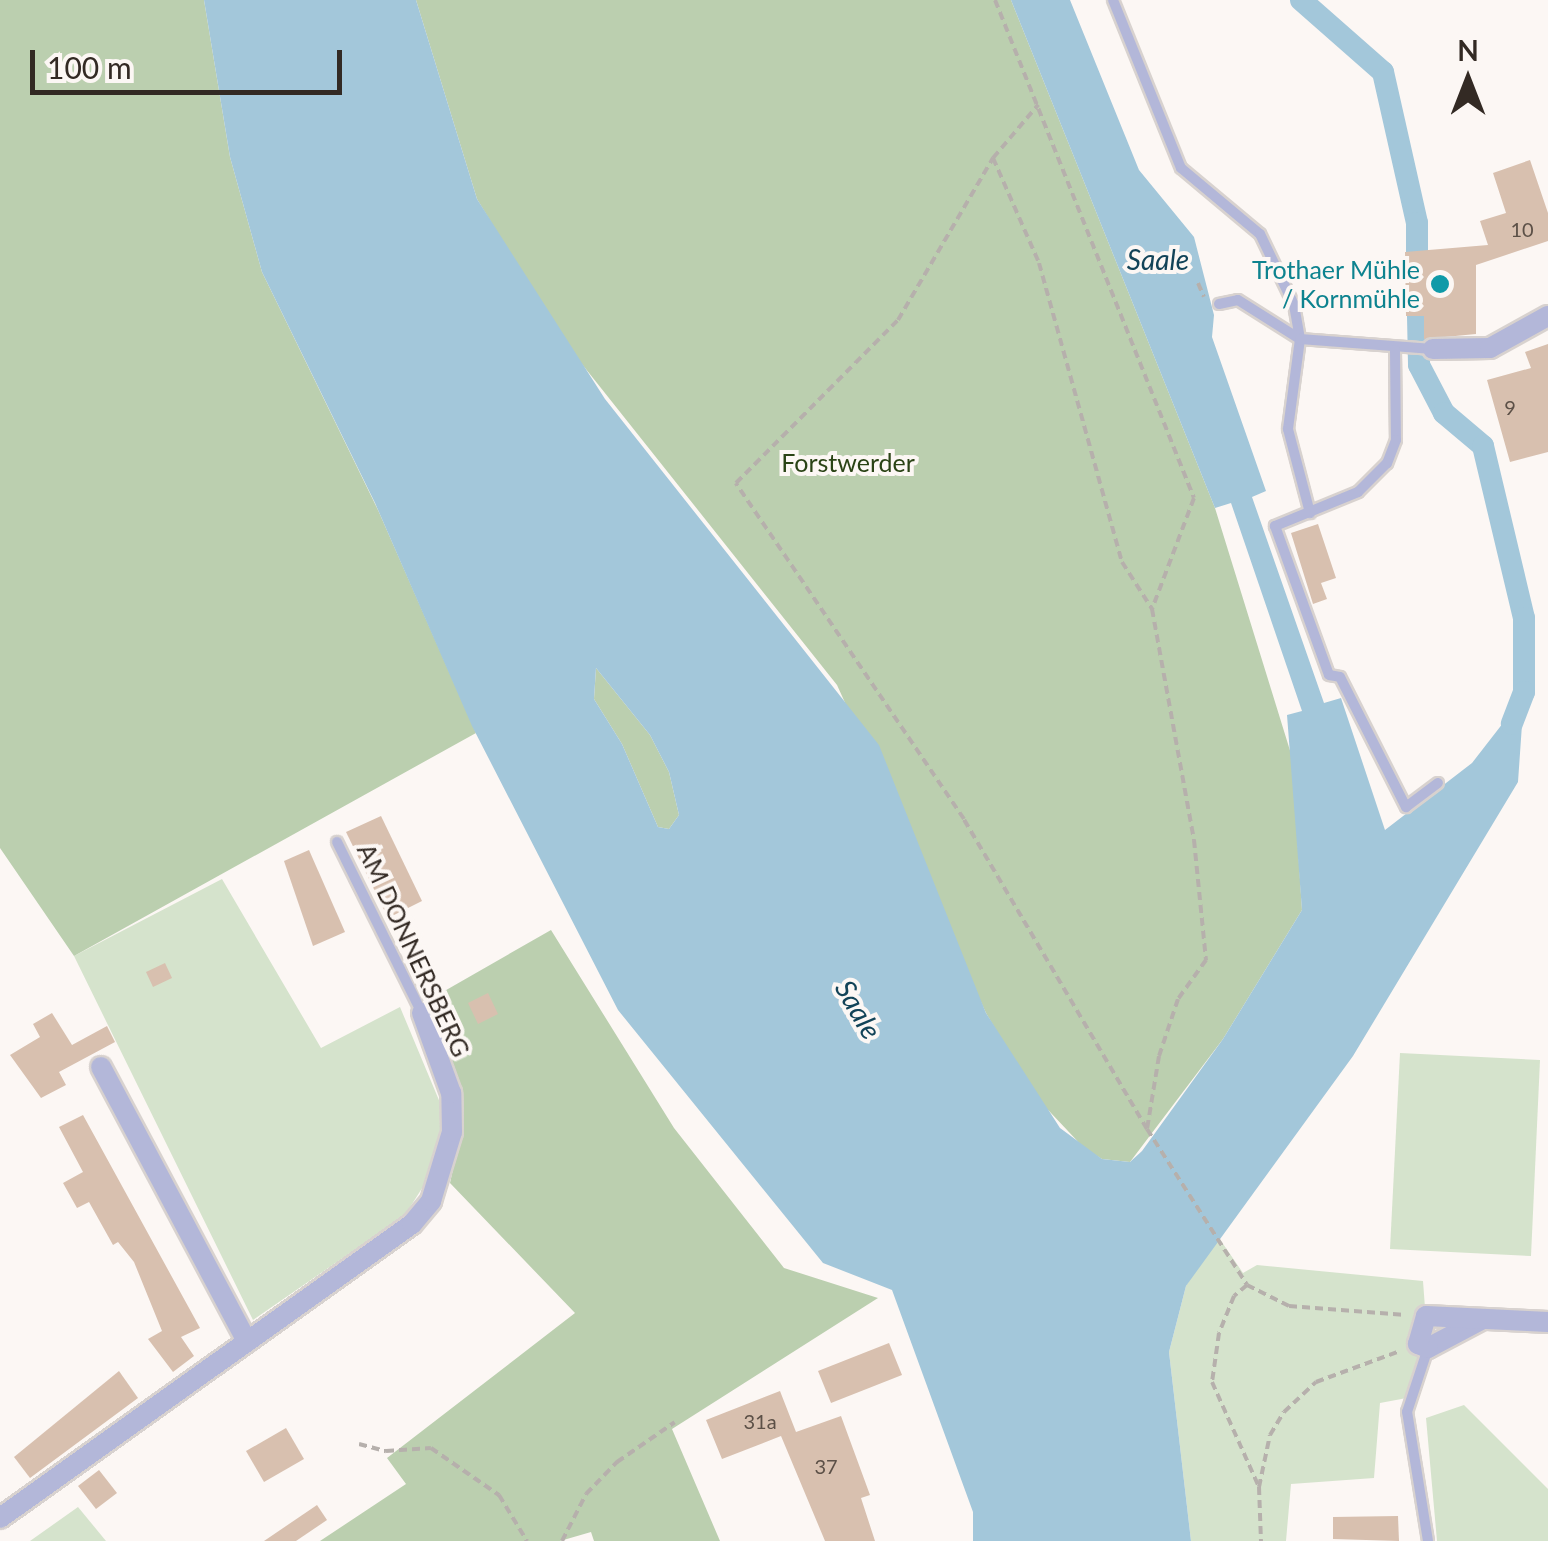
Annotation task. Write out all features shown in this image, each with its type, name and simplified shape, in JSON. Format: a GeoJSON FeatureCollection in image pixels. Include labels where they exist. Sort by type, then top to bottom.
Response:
{"type":"FeatureCollection","features":[{"type":"Feature","properties":{"kind":"street"},"geometry":{"type":"LineString","coordinates":[[1433,349],[1490,348],[1548,316]]}},
{"type":"Feature","properties":{"kind":"street","name":"AM DONNERSBERG"},"geometry":{"type":"LineString","coordinates":[[1,1513],[412,1224],[431,1201],[452,1132],[450,1092],[422,1013]]}},
{"type":"Feature","properties":{"kind":"street"},"geometry":{"type":"LineString","coordinates":[[101,1067],[247,1342]]}},
{"type":"Feature","properties":{"kind":"street"},"geometry":{"type":"LineString","coordinates":[[1423,1346],[1426,1316],[1548,1322]]}},
{"type":"Feature","properties":{"kind":"street"},"geometry":{"type":"LineString","coordinates":[[1423,1346],[1482,1319]]}},
{"type":"Feature","properties":{"kind":"lane"},"geometry":{"type":"LineString","coordinates":[[1113,0],[1182,168],[1272,250],[1300,339],[1288,429],[1310,513]]}},
{"type":"Feature","properties":{"kind":"lane"},"geometry":{"type":"LineString","coordinates":[[1220,304],[1238,300],[1300,339],[1394,350],[1433,349]]}},
{"type":"Feature","properties":{"kind":"lane"},"geometry":{"type":"LineString","coordinates":[[1329,675],[1275,526],[1358,492],[1387,463],[1396,440],[1394,350]]}},
{"type":"Feature","properties":{"kind":"lane"},"geometry":{"type":"LineString","coordinates":[[1317,680],[1340,676],[1402,809],[1438,783]]}},
{"type":"Feature","properties":{"kind":"lane","name":"AM DONNERSBERG"},"geometry":{"type":"LineString","coordinates":[[337,842],[422,1013]]}},
{"type":"Feature","properties":{"kind":"lane"},"geometry":{"type":"LineString","coordinates":[[1423,1346],[1407,1412],[1428,1541]]}},
{"type":"Feature","properties":{"kind":"path"},"geometry":{"type":"LineString","coordinates":[[995,0],[1194,498],[1152,608]]}},
{"type":"Feature","properties":{"kind":"path"},"geometry":{"type":"LineString","coordinates":[[1038,105],[992,158],[898,320],[736,483],[964,818],[1148,1129],[1247,1285],[1288,1306],[1426,1316]]}},
{"type":"Feature","properties":{"kind":"path"},"geometry":{"type":"LineString","coordinates":[[992,158],[1039,263],[1122,562],[1152,608],[1194,840],[1206,960],[1178,999],[1159,1056],[1148,1129]]}},
{"type":"Feature","properties":{"kind":"path"},"geometry":{"type":"LineString","coordinates":[[1247,1285],[1234,1296],[1220,1333],[1212,1382],[1259,1487]]}},
{"type":"Feature","properties":{"kind":"path"},"geometry":{"type":"LineString","coordinates":[[1261,1541],[1259,1487],[1270,1434],[1316,1382],[1423,1346]]}},
{"type":"Feature","properties":{"kind":"path"},"geometry":{"type":"LineString","coordinates":[[562,1541],[586,1494],[618,1462],[675,1422]]}},
{"type":"Feature","properties":{"kind":"path"},"geometry":{"type":"LineString","coordinates":[[359,1444],[386,1451],[431,1448],[499,1495],[527,1541]]}},
{"type":"Feature","properties":{"kind":"green space"},"geometry":{"type":"Polygon","coordinates":[[[0,0],[204,0],[230,157],[262,272],[378,510],[476,733],[74,956],[0,848],[0,0]]]}},
{"type":"Feature","properties":{"kind":"green space","name":"Forstwerder"},"geometry":{"type":"Polygon","coordinates":[[[416,0],[1011,0],[1215,508],[1292,757],[1302,910],[1223,1039],[1130,1162],[1102,1159],[1084,1148],[1034,1095],[986,1013],[837,685],[562,339],[477,199],[416,0]]]}},
{"type":"Feature","properties":{"kind":"green space"},"geometry":{"type":"Polygon","coordinates":[[[596,668],[650,735],[669,772],[679,815],[669,829],[658,827],[622,744],[594,699],[596,668]]]}},
{"type":"Feature","properties":{"kind":"green space"},"geometry":{"type":"Polygon","coordinates":[[[222,879],[321,1048],[400,1007],[446,1117],[440,1160],[405,1215],[253,1320],[74,956],[222,879]]]}},
{"type":"Feature","properties":{"kind":"green space"},"geometry":{"type":"Polygon","coordinates":[[[551,930],[674,1128],[784,1268],[878,1298],[672,1429],[720,1541],[594,1541],[591,1532],[560,1541],[320,1541],[406,1484],[387,1458],[575,1313],[450,1183],[461,1131],[434,997],[551,930]]]}},
{"type":"Feature","properties":{"kind":"green space"},"geometry":{"type":"Polygon","coordinates":[[[1400,1053],[1540,1060],[1531,1256],[1390,1249],[1400,1053]]]}},
{"type":"Feature","properties":{"kind":"green space"},"geometry":{"type":"Polygon","coordinates":[[[1217,1235],[1243,1273],[1257,1265],[1423,1281],[1428,1348],[1412,1397],[1380,1403],[1374,1478],[1291,1484],[1286,1541],[1191,1541],[1169,1352],[1186,1286],[1217,1235]]]}},
{"type":"Feature","properties":{"kind":"green space"},"geometry":{"type":"Polygon","coordinates":[[[1464,1405],[1548,1489],[1548,1541],[1437,1541],[1426,1418],[1464,1405]]]}},
{"type":"Feature","properties":{"kind":"green space"},"geometry":{"type":"Polygon","coordinates":[[[78,1507],[106,1541],[30,1541],[78,1507]]]}},
{"type":"Feature","properties":{"kind":"water","name":"Saale"},"geometry":{"type":"Polygon","coordinates":[[[204,0],[416,0],[477,199],[605,399],[879,745],[986,1013],[1060,1128],[1102,1159],[1130,1162],[1223,1039],[1302,910],[1287,715],[1302,711],[1231,503],[1215,508],[1011,0],[1070,0],[1139,170],[1194,237],[1214,315],[1212,337],[1266,491],[1252,497],[1324,703],[1341,698],[1385,830],[1472,763],[1524,696],[1518,782],[1353,1056],[1186,1286],[1169,1352],[1191,1541],[973,1541],[973,1512],[892,1290],[823,1263],[618,1010],[472,726],[375,503],[262,272],[230,157],[204,0]],[[596,668],[594,699],[622,744],[658,827],[669,829],[679,815],[669,772],[650,735],[596,668]]]}},
{"type":"Feature","properties":{"kind":"building"},"geometry":{"type":"Polygon","coordinates":[[[1530,160],[1548,213],[1548,241],[1476,265],[1476,334],[1424,339],[1424,316],[1406,316],[1405,252],[1488,245],[1480,221],[1506,213],[1493,173],[1530,160]]]}},
{"type":"Feature","properties":{"kind":"building"},"geometry":{"type":"Polygon","coordinates":[[[1548,344],[1548,452],[1510,462],[1487,380],[1531,368],[1525,352],[1548,344]]]}},
{"type":"Feature","properties":{"kind":"building"},"geometry":{"type":"Polygon","coordinates":[[[1318,524],[1336,578],[1321,583],[1327,599],[1313,604],[1291,533],[1318,524]]]}},
{"type":"Feature","properties":{"kind":"building"},"geometry":{"type":"Polygon","coordinates":[[[381,816],[422,901],[388,918],[346,832],[381,816]]]}},
{"type":"Feature","properties":{"kind":"building"},"geometry":{"type":"Polygon","coordinates":[[[309,850],[345,932],[313,946],[284,861],[309,850]]]}},
{"type":"Feature","properties":{"kind":"building"},"geometry":{"type":"Polygon","coordinates":[[[165,963],[172,978],[153,987],[146,972],[165,963]]]}},
{"type":"Feature","properties":{"kind":"building"},"geometry":{"type":"Polygon","coordinates":[[[488,993],[498,1014],[478,1024],[468,1003],[488,993]]]}},
{"type":"Feature","properties":{"kind":"building"},"geometry":{"type":"Polygon","coordinates":[[[52,1013],[72,1045],[107,1026],[115,1042],[59,1072],[66,1085],[41,1098],[10,1055],[40,1037],[33,1024],[52,1013]]]}},
{"type":"Feature","properties":{"kind":"building"},"geometry":{"type":"Polygon","coordinates":[[[83,1115],[200,1328],[181,1337],[194,1356],[173,1372],[148,1339],[162,1331],[134,1262],[118,1242],[113,1245],[89,1202],[77,1208],[63,1183],[83,1172],[59,1127],[83,1115]]]}},
{"type":"Feature","properties":{"kind":"building"},"geometry":{"type":"Polygon","coordinates":[[[889,1343],[902,1375],[831,1403],[818,1371],[889,1343]]]}},
{"type":"Feature","properties":{"kind":"building"},"geometry":{"type":"Polygon","coordinates":[[[119,1371],[138,1398],[30,1478],[14,1457],[119,1371]]]}},
{"type":"Feature","properties":{"kind":"building"},"geometry":{"type":"Polygon","coordinates":[[[780,1391],[796,1432],[841,1416],[870,1495],[861,1498],[875,1541],[825,1541],[781,1436],[722,1459],[706,1420],[780,1391]]]}},
{"type":"Feature","properties":{"kind":"building"},"geometry":{"type":"Polygon","coordinates":[[[286,1428],[304,1459],[264,1482],[246,1451],[286,1428]]]}},
{"type":"Feature","properties":{"kind":"building"},"geometry":{"type":"Polygon","coordinates":[[[99,1470],[117,1493],[96,1509],[78,1486],[99,1470]]]}},
{"type":"Feature","properties":{"kind":"building"},"geometry":{"type":"Polygon","coordinates":[[[317,1505],[327,1520],[296,1541],[264,1541],[317,1505]]]}},
{"type":"Feature","properties":{"kind":"building"},"geometry":{"type":"Polygon","coordinates":[[[1398,1516],[1399,1541],[1333,1539],[1333,1517],[1398,1516]]]}},
{"type":"Feature","properties":{"kind":"waterway"},"geometry":{"type":"LineString","coordinates":[[1301,0],[1383,72],[1417,223],[1417,252]]}},
{"type":"Feature","properties":{"kind":"waterway"},"geometry":{"type":"LineString","coordinates":[[1418,316],[1419,365],[1444,413],[1483,446],[1524,618],[1524,692],[1512,724]]}},
{"type":"Feature","properties":{"kind":"place","name":"Trothaer Mühle / Kornmühle"},"geometry":{"type":"Point","coordinates":[1440,284]}}]}
